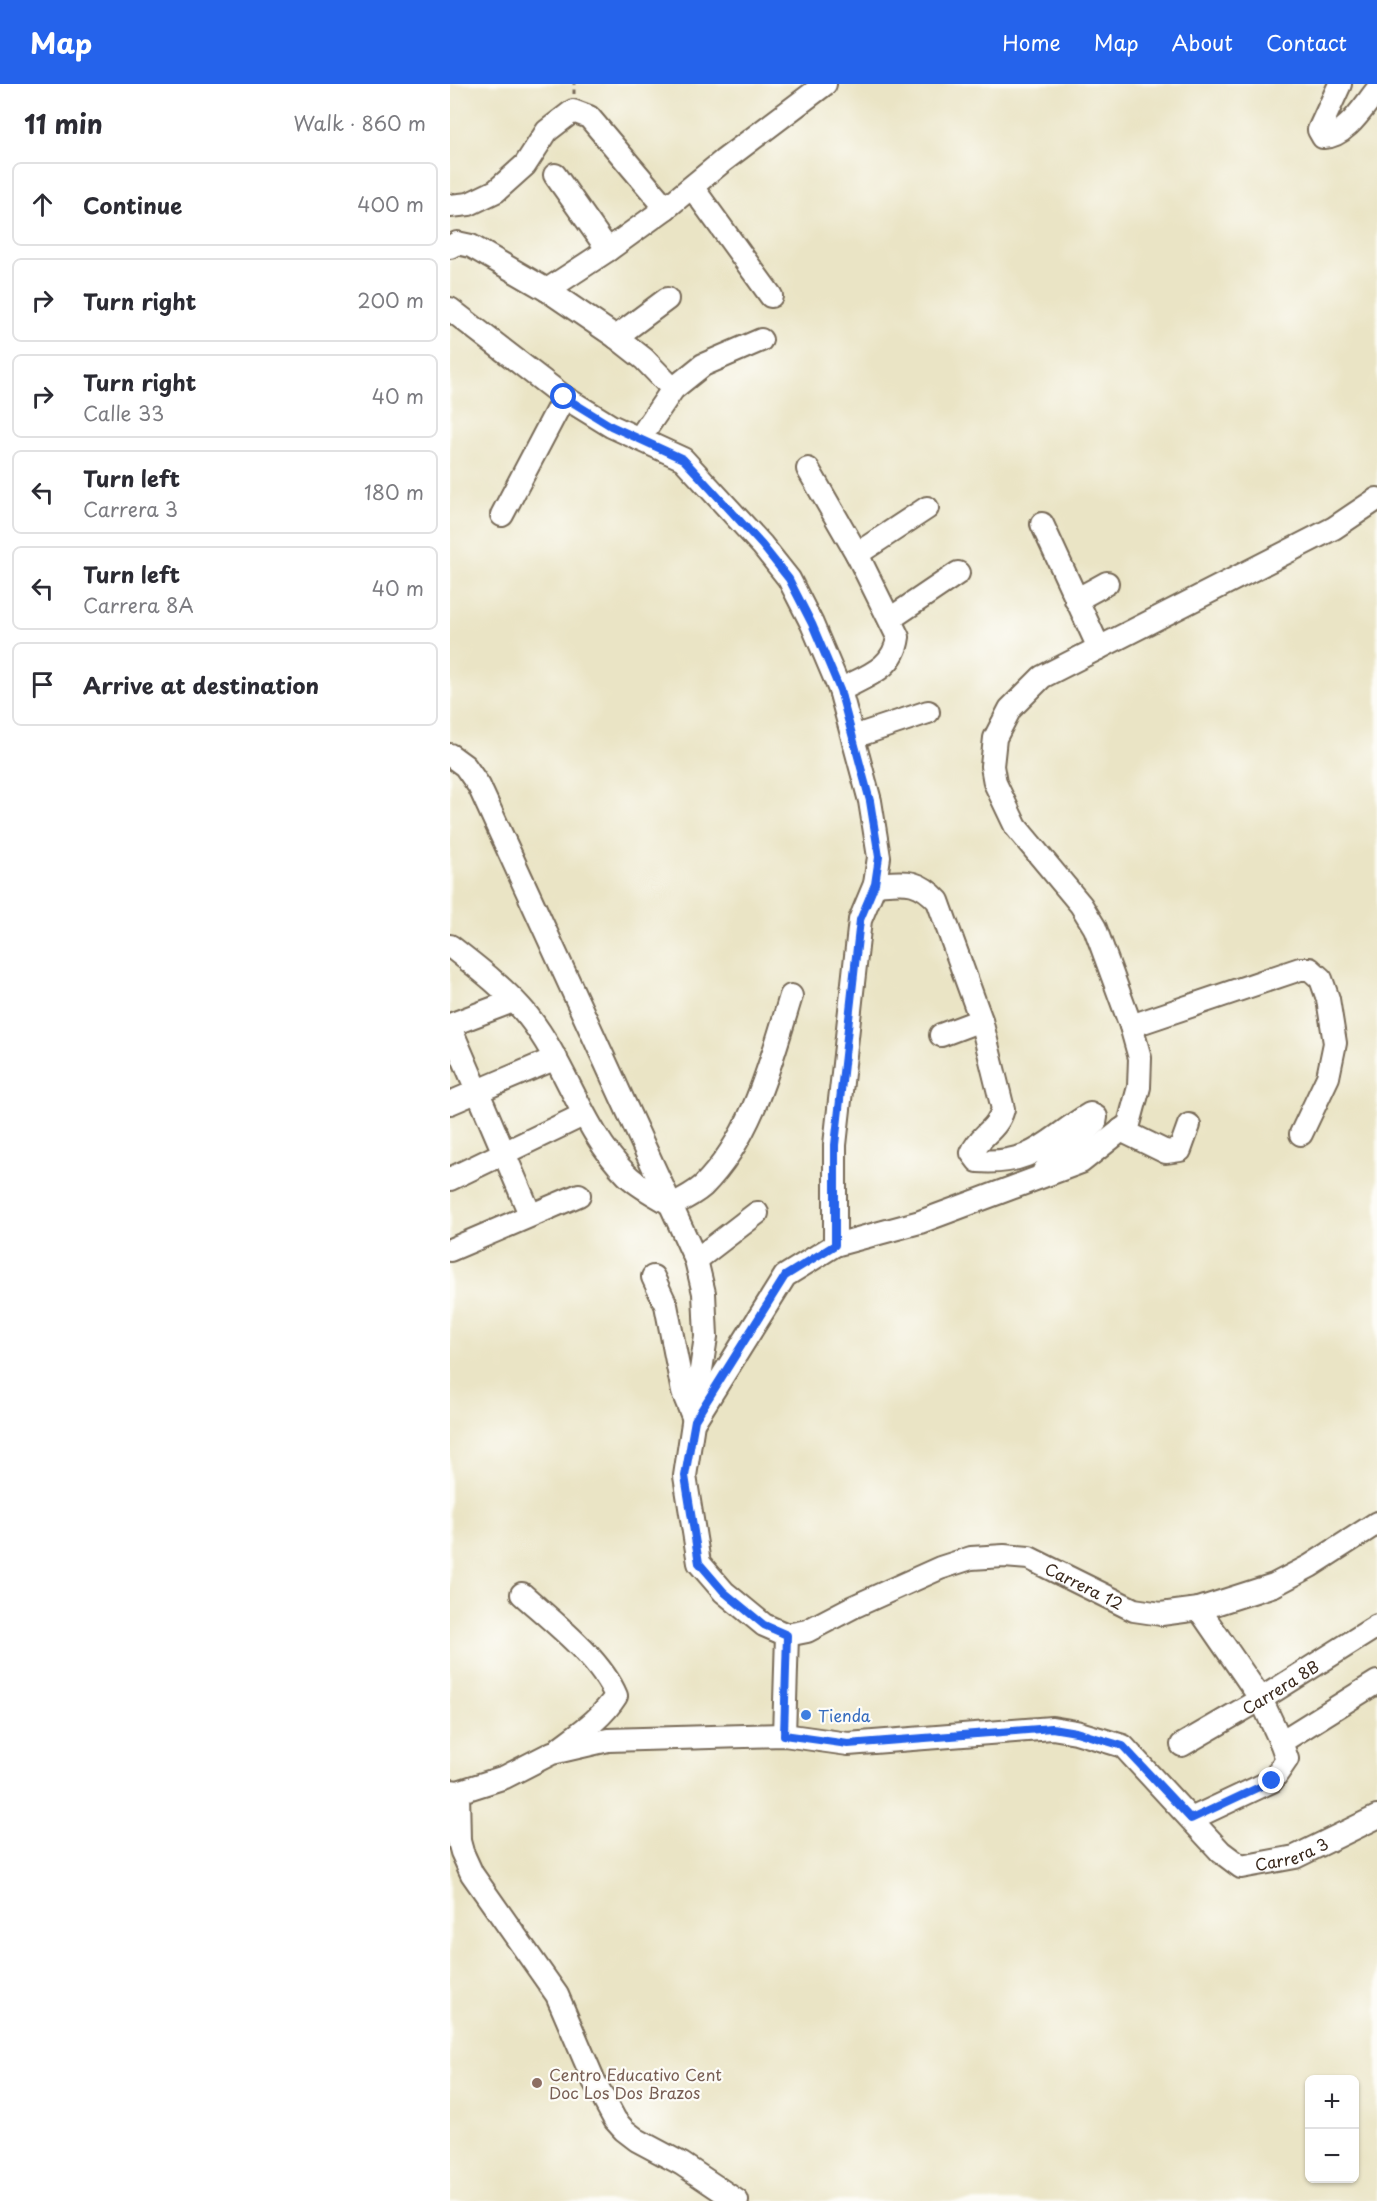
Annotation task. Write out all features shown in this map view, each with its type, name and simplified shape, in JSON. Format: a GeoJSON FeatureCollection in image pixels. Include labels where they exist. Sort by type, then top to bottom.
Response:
{"type":"FeatureCollection","features":[{"type":"Feature","properties":{"kind":"street"},"geometry":{"type":"LineString","coordinates":[[547,290],[666,208],[825,84]]}},
{"type":"Feature","properties":{"kind":"street"},"geometry":{"type":"LineString","coordinates":[[1340,84],[1319,130],[1323,137],[1330,138],[1344,129],[1377,90]]}},
{"type":"Feature","properties":{"kind":"street"},"geometry":{"type":"LineString","coordinates":[[450,206],[469,204],[496,191],[525,165],[547,131],[573,111],[589,117],[666,208]]}},
{"type":"Feature","properties":{"kind":"street"},"geometry":{"type":"LineString","coordinates":[[555,175],[608,250]]}},
{"type":"Feature","properties":{"kind":"street"},"geometry":{"type":"LineString","coordinates":[[692,187],[771,297]]}},
{"type":"Feature","properties":{"kind":"street"},"geometry":{"type":"LineString","coordinates":[[450,247],[457,243],[471,246],[547,290],[616,337],[644,359],[673,389]]}},
{"type":"Feature","properties":{"kind":"street"},"geometry":{"type":"LineString","coordinates":[[616,337],[667,299]]}},
{"type":"Feature","properties":{"kind":"street"},"geometry":{"type":"LineString","coordinates":[[450,309],[564,397],[611,426],[683,459],[762,545],[789,579],[812,624],[840,690],[870,801],[879,857],[875,884],[860,920],[835,1145],[835,1245]]}},
{"type":"Feature","properties":{"kind":"street"},"geometry":{"type":"LineString","coordinates":[[639,439],[673,389],[703,365],[761,340]]}},
{"type":"Feature","properties":{"kind":"street"},"geometry":{"type":"LineString","coordinates":[[502,515],[564,397]]}},
{"type":"Feature","properties":{"kind":"street"},"geometry":{"type":"LineString","coordinates":[[808,469],[857,554],[898,637],[896,651],[886,664],[840,690]]}},
{"type":"Feature","properties":{"kind":"street"},"geometry":{"type":"LineString","coordinates":[[695,1420],[785,1276],[835,1245],[920,1222],[1081,1162],[1129,1124],[1139,1087],[1140,1058],[1131,1026],[1095,928],[1081,905],[1016,826],[995,783],[992,766],[995,738],[1010,709],[1042,677],[1334,528],[1377,499]]}},
{"type":"Feature","properties":{"kind":"street"},"geometry":{"type":"LineString","coordinates":[[857,554],[927,508]]}},
{"type":"Feature","properties":{"kind":"street"},"geometry":{"type":"LineString","coordinates":[[1042,524],[1099,648]]}},
{"type":"Feature","properties":{"kind":"street"},"geometry":{"type":"LineString","coordinates":[[890,619],[958,573]]}},
{"type":"Feature","properties":{"kind":"street"},"geometry":{"type":"LineString","coordinates":[[1076,600],[1107,584]]}},
{"type":"Feature","properties":{"kind":"street"},"geometry":{"type":"LineString","coordinates":[[853,737],[928,712]]}},
{"type":"Feature","properties":{"kind":"street"},"geometry":{"type":"LineString","coordinates":[[450,755],[465,766],[479,786],[696,1260],[704,1293],[706,1337],[685,1476],[699,1563],[724,1592],[764,1625],[787,1635],[784,1735]]}},
{"type":"Feature","properties":{"kind":"street"},"geometry":{"type":"LineString","coordinates":[[875,884],[910,882],[930,893],[938,901],[981,1020],[1003,1109],[999,1122],[976,1144],[972,1153],[978,1161],[996,1163],[1018,1160],[1038,1150],[1090,1114],[1096,1117],[1095,1124],[1036,1179]]}},
{"type":"Feature","properties":{"kind":"street"},"geometry":{"type":"LineString","coordinates":[[450,946],[460,962],[513,1001],[528,1016],[556,1058],[584,1115],[627,1176],[672,1205]]}},
{"type":"Feature","properties":{"kind":"street"},"geometry":{"type":"LineString","coordinates":[[1131,1026],[1300,969],[1310,969],[1321,979],[1328,999],[1335,1043],[1328,1077],[1301,1134]]}},
{"type":"Feature","properties":{"kind":"street"},"geometry":{"type":"LineString","coordinates":[[672,1205],[702,1187],[731,1149],[746,1123],[767,1074],[791,996]]}},
{"type":"Feature","properties":{"kind":"street"},"geometry":{"type":"LineString","coordinates":[[513,1001],[450,1026],[530,1214]]}},
{"type":"Feature","properties":{"kind":"street"},"geometry":{"type":"LineString","coordinates":[[940,1035],[981,1020]]}},
{"type":"Feature","properties":{"kind":"street"},"geometry":{"type":"LineString","coordinates":[[450,1103],[556,1058]]}},
{"type":"Feature","properties":{"kind":"street"},"geometry":{"type":"LineString","coordinates":[[450,1179],[584,1115]]}},
{"type":"Feature","properties":{"kind":"street"},"geometry":{"type":"LineString","coordinates":[[1121,1130],[1166,1152],[1180,1149],[1189,1125]]}},
{"type":"Feature","properties":{"kind":"street"},"geometry":{"type":"LineString","coordinates":[[450,1250],[579,1194]]}},
{"type":"Feature","properties":{"kind":"street"},"geometry":{"type":"LineString","coordinates":[[696,1260],[757,1213]]}},
{"type":"Feature","properties":{"kind":"street"},"geometry":{"type":"LineString","coordinates":[[653,1276],[666,1305],[683,1392],[695,1420]]}},
{"type":"Feature","properties":{"kind":"street","name":"Carrera 12"},"geometry":{"type":"LineString","coordinates":[[787,1635],[807,1631],[940,1568],[971,1558],[1004,1556],[1029,1558],[1134,1610],[1161,1614],[1199,1609],[1274,1585],[1310,1566],[1377,1523]]}},
{"type":"Feature","properties":{"kind":"street"},"geometry":{"type":"LineString","coordinates":[[522,1594],[571,1638],[611,1683],[616,1696],[608,1708],[587,1728],[552,1754],[505,1777],[454,1792],[462,1852],[472,1874],[557,1995],[594,2081],[615,2120],[637,2140],[682,2164],[736,2201]]}},
{"type":"Feature","properties":{"kind":"street"},"geometry":{"type":"LineString","coordinates":[[1191,1819],[1272,1781],[1287,1759],[1261,1699],[1199,1609]]}},
{"type":"Feature","properties":{"kind":"street","name":"Carrera 8B"},"geometry":{"type":"LineString","coordinates":[[1182,1745],[1261,1699],[1377,1626]]}},
{"type":"Feature","properties":{"kind":"street"},"geometry":{"type":"LineString","coordinates":[[1281,1742],[1377,1682]]}},
{"type":"Feature","properties":{"kind":"street","name":"Carrera 3"},"geometry":{"type":"LineString","coordinates":[[552,1754],[608,1740],[784,1735],[848,1744],[1052,1728],[1076,1732],[1123,1746],[1221,1852],[1241,1867],[1295,1857],[1377,1817]]}},
{"type":"Feature","properties":{"kind":"place","name":"Tienda"},"geometry":{"type":"Point","coordinates":[806,1715]}},
{"type":"Feature","properties":{"kind":"place","name":"Centro Educativo Cent Doc Los Dos Brazos"},"geometry":{"type":"Point","coordinates":[537,2083]}},
{"type":"Feature","properties":{"kind":"route"},"geometry":{"type":"LineString","coordinates":[[564,397],[611,426],[683,459],[762,545],[789,579],[812,624],[840,690],[870,801],[879,857],[875,884],[860,920],[835,1145],[835,1245],[785,1276],[695,1420],[685,1476],[699,1563],[724,1592],[764,1625],[787,1635],[784,1735],[848,1744],[1052,1728],[1076,1732],[1123,1746],[1191,1819],[1272,1781]]}}]}
